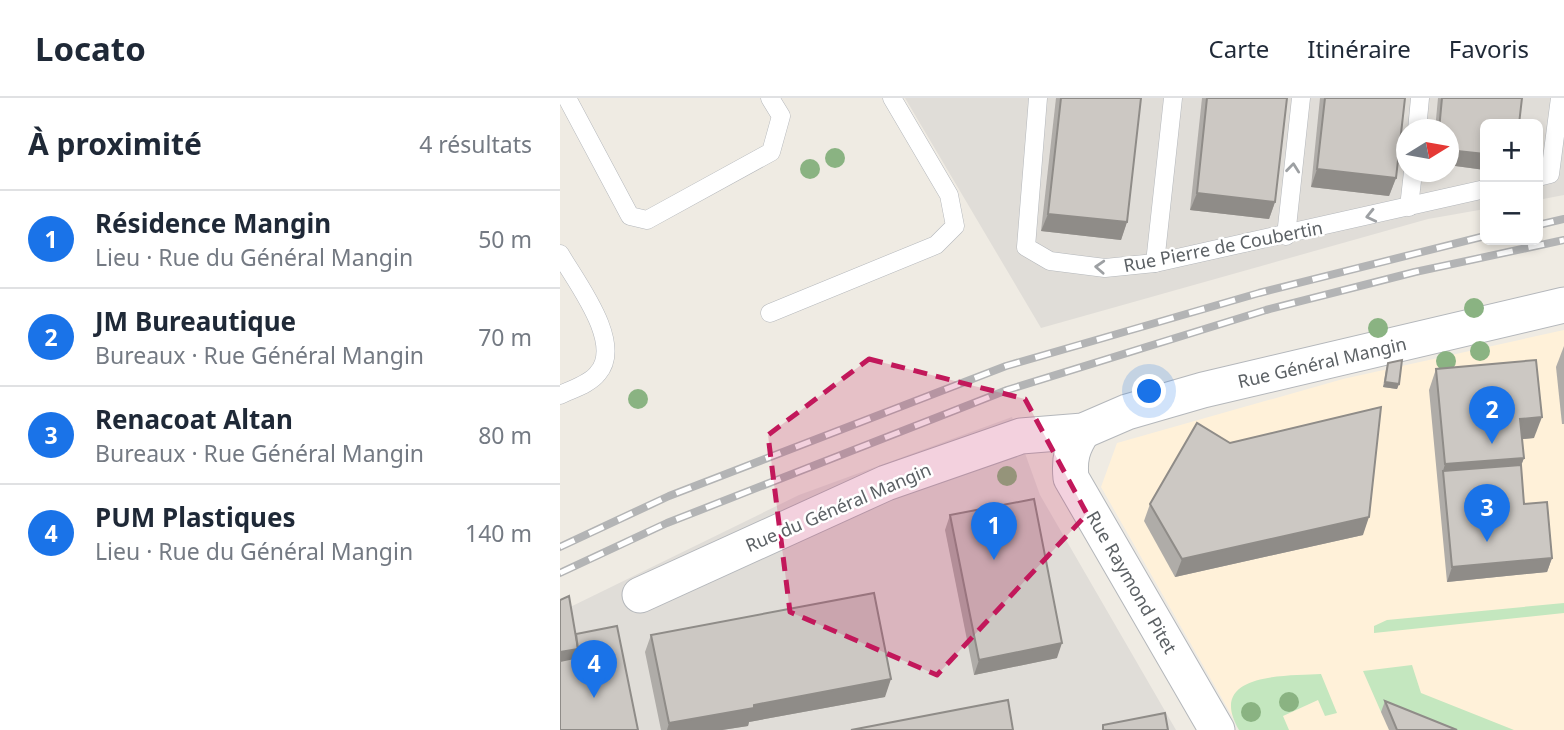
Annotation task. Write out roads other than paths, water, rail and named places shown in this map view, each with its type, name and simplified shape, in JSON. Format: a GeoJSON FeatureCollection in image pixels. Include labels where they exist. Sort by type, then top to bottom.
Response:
{"type":"FeatureCollection","features":[{"type":"Feature","properties":{"kind":"street","name":"Rue Général Mangin"},"geometry":{"type":"LineString","coordinates":[[1083,432],[1127,412],[1203,390],[1357,365],[1564,306]]}},
{"type":"Feature","properties":{"kind":"street","name":"Rue du Général Mangin"},"geometry":{"type":"LineString","coordinates":[[640,595],[886,483],[1021,436],[1083,432]]}},
{"type":"Feature","properties":{"kind":"street","name":"Rue Raymond Pitet"},"geometry":{"type":"LineString","coordinates":[[1083,432],[1073,445],[1069,462],[1071,478],[1217,730]]}},
{"type":"Feature","properties":{"kind":"lane"},"geometry":{"type":"LineString","coordinates":[[566,98],[630,216],[647,220],[771,152],[781,116],[770,98]]}},
{"type":"Feature","properties":{"kind":"lane"},"geometry":{"type":"LineString","coordinates":[[770,313],[936,245],[956,226],[949,195],[892,98]]}},
{"type":"Feature","properties":{"kind":"lane","name":"Rue Pierre de Coubertin"},"geometry":{"type":"LineString","coordinates":[[1038,98],[1026,247],[1050,261],[1105,268],[1155,263],[1286,236],[1480,190]]}},
{"type":"Feature","properties":{"kind":"lane"},"geometry":{"type":"LineString","coordinates":[[1155,263],[1173,98]]}},
{"type":"Feature","properties":{"kind":"lane"},"geometry":{"type":"LineString","coordinates":[[1286,236],[1301,98]]}},
{"type":"Feature","properties":{"kind":"lane"},"geometry":{"type":"LineString","coordinates":[[1418,119],[1420,98]]}},
{"type":"Feature","properties":{"kind":"lane"},"geometry":{"type":"LineString","coordinates":[[1544,175],[1560,98]]}},
{"type":"Feature","properties":{"kind":"lane"},"geometry":{"type":"LineString","coordinates":[[1409,207],[1412,182]]}},
{"type":"Feature","properties":{"kind":"lane"},"geometry":{"type":"LineString","coordinates":[[560,254],[593,310],[605,337],[605,363],[597,375],[560,395]]}},
{"type":"Feature","properties":{"kind":"railway"},"geometry":{"type":"LineString","coordinates":[[1543,224],[1564,219]]}},
{"type":"Feature","properties":{"kind":"railway"},"geometry":{"type":"LineString","coordinates":[[560,547],[669,496],[1006,366],[1259,293],[1480,237]]}},
{"type":"Feature","properties":{"kind":"railway"},"geometry":{"type":"LineString","coordinates":[[560,573],[667,523],[1007,390],[1266,310],[1415,272],[1564,240]]}},
{"type":"Feature","properties":{"kind":"place","name":"JM Bureautique"},"geometry":{"type":"Point","coordinates":[1492,444]}},
{"type":"Feature","properties":{"kind":"place","name":"Renacoat Altan"},"geometry":{"type":"Point","coordinates":[1487,542]}},
{"type":"Feature","properties":{"kind":"place","name":"Résidence Mangin"},"geometry":{"type":"Point","coordinates":[994,560]}},
{"type":"Feature","properties":{"kind":"place","name":"PUM Plastiques"},"geometry":{"type":"Point","coordinates":[594,698]}}]}
